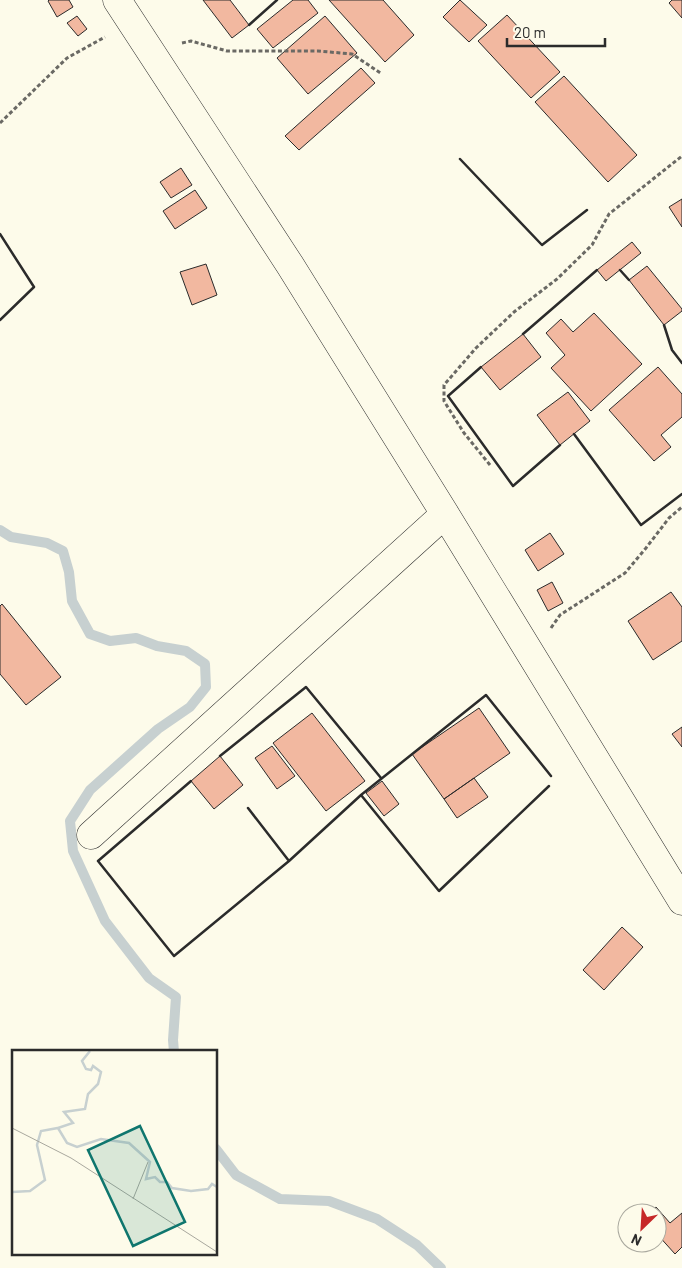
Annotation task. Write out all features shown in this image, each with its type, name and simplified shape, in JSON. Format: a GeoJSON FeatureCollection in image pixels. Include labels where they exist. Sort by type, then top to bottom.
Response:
{"type":"FeatureCollection","features":[{"type":"Feature","properties":{"kind":"street"},"geometry":{"type":"LineString","coordinates":[[117,0],[290,264],[682,901]]}},
{"type":"Feature","properties":{"kind":"street"},"geometry":{"type":"LineString","coordinates":[[91,836],[445,514]]}},
{"type":"Feature","properties":{"kind":"path"},"geometry":{"type":"LineString","coordinates":[[0,123],[67,58],[132,23]]}},
{"type":"Feature","properties":{"kind":"path"},"geometry":{"type":"LineString","coordinates":[[149,49],[191,41],[227,52],[318,51],[352,54],[382,74]]}},
{"type":"Feature","properties":{"kind":"path"},"geometry":{"type":"LineString","coordinates":[[490,465],[464,433],[444,401],[444,385],[476,348],[514,312],[557,279],[592,245],[609,214],[682,156]]}},
{"type":"Feature","properties":{"kind":"path"},"geometry":{"type":"LineString","coordinates":[[531,654],[560,615],[625,573],[669,518],[682,507]]}},
{"type":"Feature","properties":{"kind":"building"},"geometry":{"type":"Polygon","coordinates":[[[49,0],[69,0],[73,7],[57,17],[49,0]]]}},
{"type":"Feature","properties":{"kind":"building"},"geometry":{"type":"Polygon","coordinates":[[[203,0],[230,0],[249,25],[232,38],[203,0]]]}},
{"type":"Feature","properties":{"kind":"building"},"geometry":{"type":"Polygon","coordinates":[[[293,0],[308,0],[318,13],[273,48],[257,29],[293,0]]]}},
{"type":"Feature","properties":{"kind":"building"},"geometry":{"type":"Polygon","coordinates":[[[329,0],[383,0],[414,35],[385,62],[329,0]]]}},
{"type":"Feature","properties":{"kind":"building"},"geometry":{"type":"Polygon","coordinates":[[[460,0],[487,25],[469,42],[443,17],[460,0]]]}},
{"type":"Feature","properties":{"kind":"building"},"geometry":{"type":"Polygon","coordinates":[[[672,0],[682,0],[682,18],[669,3],[672,0]]]}},
{"type":"Feature","properties":{"kind":"building"},"geometry":{"type":"Polygon","coordinates":[[[507,15],[560,72],[531,98],[478,41],[507,15]]]}},
{"type":"Feature","properties":{"kind":"building"},"geometry":{"type":"Polygon","coordinates":[[[77,16],[87,29],[78,36],[67,23],[77,16]]]}},
{"type":"Feature","properties":{"kind":"building"},"geometry":{"type":"Polygon","coordinates":[[[325,16],[357,53],[308,94],[277,58],[325,16]]]}},
{"type":"Feature","properties":{"kind":"building"},"geometry":{"type":"Polygon","coordinates":[[[361,68],[375,83],[299,150],[285,136],[361,68]]]}},
{"type":"Feature","properties":{"kind":"building"},"geometry":{"type":"Polygon","coordinates":[[[564,76],[637,155],[608,182],[535,102],[564,76]]]}},
{"type":"Feature","properties":{"kind":"building"},"geometry":{"type":"Polygon","coordinates":[[[181,168],[192,185],[171,198],[160,182],[181,168]]]}},
{"type":"Feature","properties":{"kind":"building"},"geometry":{"type":"Polygon","coordinates":[[[195,190],[207,208],[175,229],[163,211],[195,190]]]}},
{"type":"Feature","properties":{"kind":"building"},"geometry":{"type":"Polygon","coordinates":[[[682,199],[682,227],[669,207],[682,199]]]}},
{"type":"Feature","properties":{"kind":"building"},"geometry":{"type":"Polygon","coordinates":[[[632,242],[641,253],[606,281],[597,270],[632,242]]]}},
{"type":"Feature","properties":{"kind":"building"},"geometry":{"type":"Polygon","coordinates":[[[206,264],[217,295],[192,305],[180,272],[206,264]]]}},
{"type":"Feature","properties":{"kind":"building"},"geometry":{"type":"Polygon","coordinates":[[[647,266],[682,309],[664,325],[629,280],[647,266]]]}},
{"type":"Feature","properties":{"kind":"building"},"geometry":{"type":"Polygon","coordinates":[[[594,313],[642,364],[591,411],[551,368],[565,355],[546,333],[561,319],[573,332],[594,313]]]}},
{"type":"Feature","properties":{"kind":"building"},"geometry":{"type":"Polygon","coordinates":[[[523,334],[541,357],[500,390],[481,367],[523,334]]]}},
{"type":"Feature","properties":{"kind":"building"},"geometry":{"type":"Polygon","coordinates":[[[658,367],[682,394],[682,417],[661,435],[671,447],[654,461],[609,410],[658,367]]]}},
{"type":"Feature","properties":{"kind":"building"},"geometry":{"type":"Polygon","coordinates":[[[568,392],[590,421],[560,445],[537,415],[568,392]]]}},
{"type":"Feature","properties":{"kind":"building"},"geometry":{"type":"Polygon","coordinates":[[[550,533],[564,554],[538,571],[525,550],[550,533]]]}},
{"type":"Feature","properties":{"kind":"building"},"geometry":{"type":"Polygon","coordinates":[[[552,582],[563,603],[548,611],[537,590],[552,582]]]}},
{"type":"Feature","properties":{"kind":"building"},"geometry":{"type":"Polygon","coordinates":[[[671,592],[682,607],[682,641],[653,660],[628,621],[671,592]]]}},
{"type":"Feature","properties":{"kind":"building"},"geometry":{"type":"Polygon","coordinates":[[[2,604],[61,677],[26,705],[0,674],[0,606],[2,604]]]}},
{"type":"Feature","properties":{"kind":"building"},"geometry":{"type":"Polygon","coordinates":[[[479,708],[510,753],[444,799],[412,754],[479,708]]]}},
{"type":"Feature","properties":{"kind":"building"},"geometry":{"type":"Polygon","coordinates":[[[312,713],[365,781],[326,811],[273,743],[312,713]]]}},
{"type":"Feature","properties":{"kind":"building"},"geometry":{"type":"Polygon","coordinates":[[[682,727],[682,747],[672,734],[682,727]]]}},
{"type":"Feature","properties":{"kind":"building"},"geometry":{"type":"Polygon","coordinates":[[[272,746],[295,776],[277,789],[255,758],[272,746]]]}},
{"type":"Feature","properties":{"kind":"building"},"geometry":{"type":"Polygon","coordinates":[[[220,756],[243,785],[214,809],[191,781],[220,756]]]}},
{"type":"Feature","properties":{"kind":"building"},"geometry":{"type":"Polygon","coordinates":[[[474,778],[488,797],[457,818],[444,799],[474,778]]]}},
{"type":"Feature","properties":{"kind":"building"},"geometry":{"type":"Polygon","coordinates":[[[382,781],[399,804],[384,816],[366,793],[382,781]]]}},
{"type":"Feature","properties":{"kind":"building"},"geometry":{"type":"Polygon","coordinates":[[[622,927],[643,947],[604,990],[583,970],[622,927]]]}},
{"type":"Feature","properties":{"kind":"building"},"geometry":{"type":"Polygon","coordinates":[[[682,1213],[682,1247],[675,1254],[667,1245],[667,1220],[670,1223],[682,1213]]]}},
{"type":"Feature","properties":{"kind":"waterway"},"geometry":{"type":"LineString","coordinates":[[0,530],[11,537],[47,543],[63,551],[69,572],[72,601],[90,634],[110,641],[136,638],[157,646],[186,651],[205,664],[206,687],[190,707],[158,729],[90,790],[70,821],[73,851],[105,921],[149,978],[176,997],[174,1050]]}},
{"type":"Feature","properties":{"kind":"waterway"},"geometry":{"type":"LineString","coordinates":[[218,1152],[236,1175],[280,1199],[329,1201],[377,1219],[417,1245],[441,1268]]}},
{"type":"Feature","properties":{"kind":"wall"},"geometry":{"type":"LineString","coordinates":[[249,25],[277,0]]}},
{"type":"Feature","properties":{"kind":"wall"},"geometry":{"type":"LineString","coordinates":[[460,159],[542,245],[587,210]]}},
{"type":"Feature","properties":{"kind":"wall"},"geometry":{"type":"LineString","coordinates":[[0,234],[34,287],[0,320]]}},
{"type":"Feature","properties":{"kind":"wall"},"geometry":{"type":"LineString","coordinates":[[523,334],[597,270]]}},
{"type":"Feature","properties":{"kind":"wall"},"geometry":{"type":"LineString","coordinates":[[620,270],[629,280]]}},
{"type":"Feature","properties":{"kind":"wall"},"geometry":{"type":"LineString","coordinates":[[664,325],[672,350],[682,363]]}},
{"type":"Feature","properties":{"kind":"wall"},"geometry":{"type":"LineString","coordinates":[[481,367],[448,396],[513,486],[560,445]]}},
{"type":"Feature","properties":{"kind":"wall"},"geometry":{"type":"LineString","coordinates":[[574,434],[641,525],[682,494]]}},
{"type":"Feature","properties":{"kind":"wall"},"geometry":{"type":"LineString","coordinates":[[220,756],[306,687],[381,778]]}},
{"type":"Feature","properties":{"kind":"wall"},"geometry":{"type":"LineString","coordinates":[[549,786],[439,891],[361,795],[486,695],[551,776]]}},
{"type":"Feature","properties":{"kind":"wall"},"geometry":{"type":"LineString","coordinates":[[191,781],[98,861],[174,956],[289,861]]}},
{"type":"Feature","properties":{"kind":"wall"},"geometry":{"type":"LineString","coordinates":[[248,808],[289,861],[361,795]]}}]}
